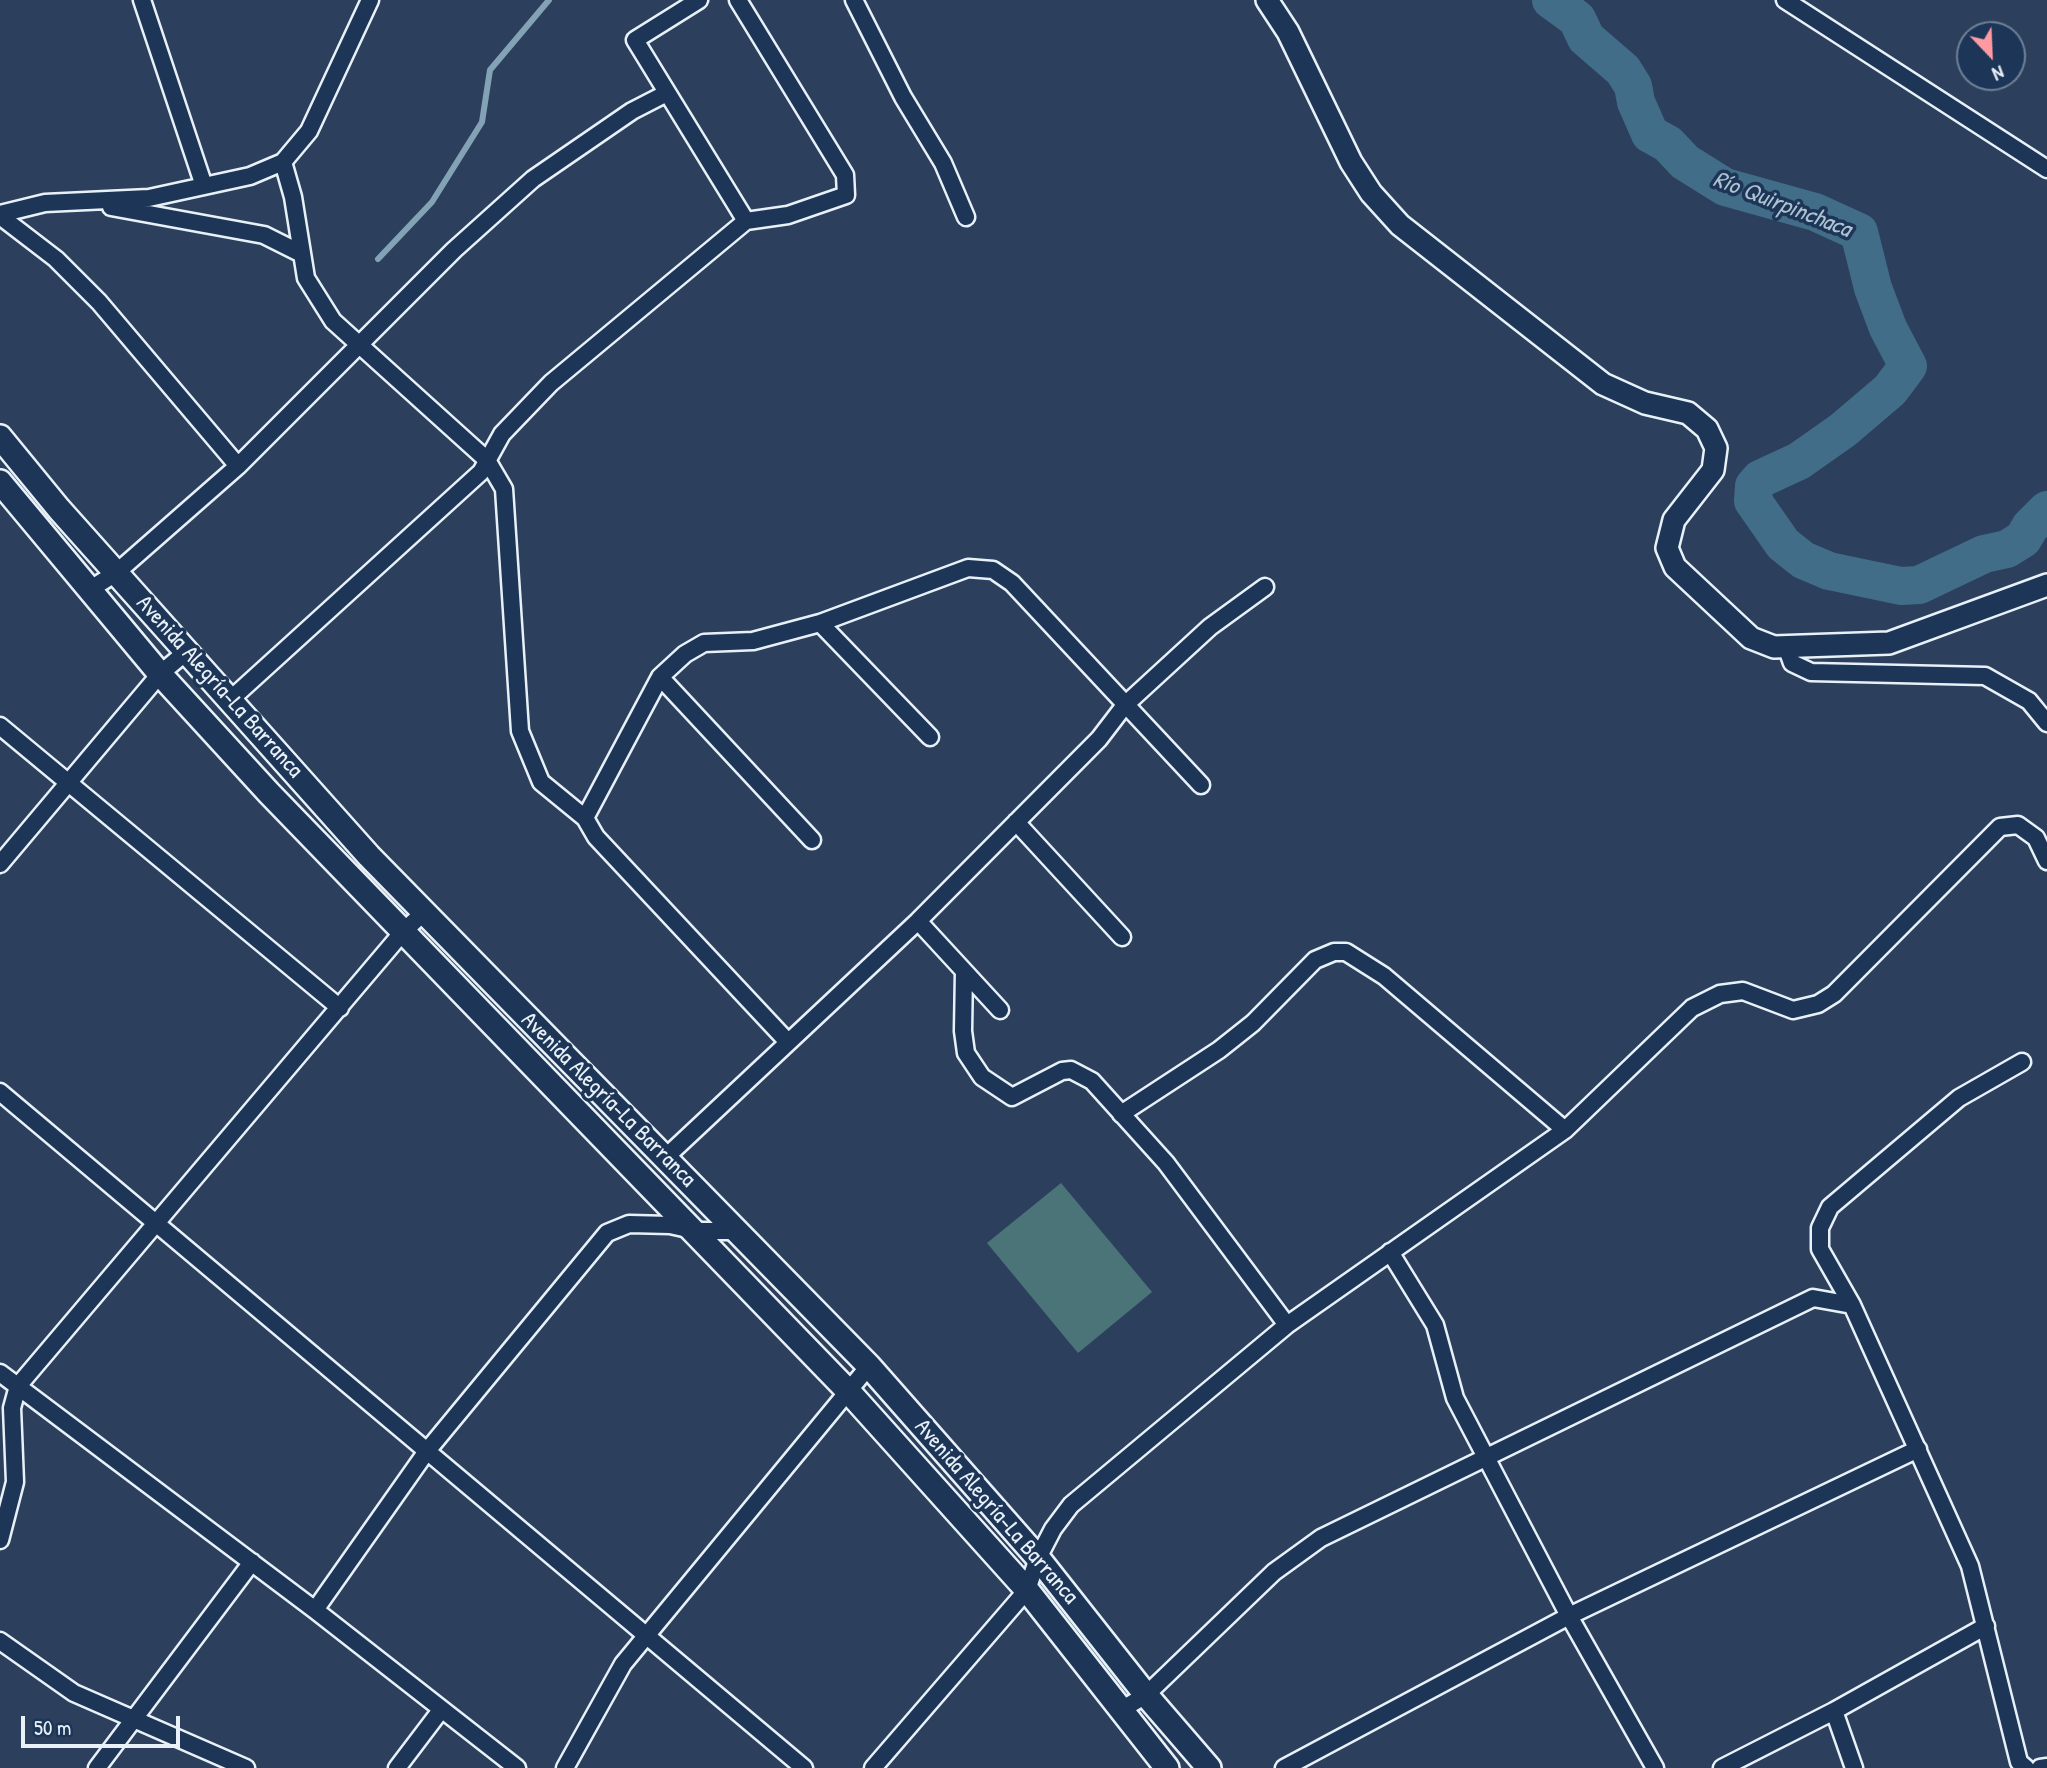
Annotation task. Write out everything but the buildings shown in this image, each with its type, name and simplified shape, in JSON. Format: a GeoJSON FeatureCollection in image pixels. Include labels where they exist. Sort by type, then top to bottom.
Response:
{"type":"FeatureCollection","features":[{"type":"Feature","properties":{"kind":"main road","name":"Avenida Alegría-La Barranca"},"geometry":{"type":"LineString","coordinates":[[0,437],[186,652],[423,913],[869,1366],[1038,1558],[1146,1695],[1209,1768]]}},
{"type":"Feature","properties":{"kind":"main road","name":"Avenida Alegría-La Barranca"},"geometry":{"type":"LineString","coordinates":[[0,482],[160,674],[402,933],[697,1231],[849,1392],[1027,1590],[1167,1768]]}},
{"type":"Feature","properties":{"kind":"street"},"geometry":{"type":"LineString","coordinates":[[142,0],[204,186]]}},
{"type":"Feature","properties":{"kind":"street"},"geometry":{"type":"LineString","coordinates":[[0,215],[45,203],[149,198],[250,176],[283,162],[309,131],[370,0]]}},
{"type":"Feature","properties":{"kind":"street"},"geometry":{"type":"LineString","coordinates":[[699,0],[635,40],[746,221]]}},
{"type":"Feature","properties":{"kind":"street"},"geometry":{"type":"LineString","coordinates":[[230,700],[481,472],[502,435],[551,383],[746,221],[789,215],[846,195],[845,175],[738,0]]}},
{"type":"Feature","properties":{"kind":"street"},"geometry":{"type":"LineString","coordinates":[[854,0],[903,97],[943,163],[966,217]]}},
{"type":"Feature","properties":{"kind":"street"},"geometry":{"type":"LineString","coordinates":[[1267,0],[1288,32],[1351,162],[1371,193],[1400,225],[1603,384],[1645,403],[1688,413],[1706,429],[1716,448],[1713,470],[1674,520],[1667,548],[1675,567],[1751,638],[1774,647],[1889,643],[2047,585]]}},
{"type":"Feature","properties":{"kind":"street"},"geometry":{"type":"LineString","coordinates":[[1785,0],[2047,169]]}},
{"type":"Feature","properties":{"kind":"street"},"geometry":{"type":"LineString","coordinates":[[89,590],[116,573],[238,466],[454,250],[533,179],[632,111],[667,93]]}},
{"type":"Feature","properties":{"kind":"street"},"geometry":{"type":"LineString","coordinates":[[283,162],[306,278],[332,321],[488,460],[504,489],[507,502],[520,731],[541,782],[585,818],[596,836],[787,1041]]}},
{"type":"Feature","properties":{"kind":"street"},"geometry":{"type":"LineString","coordinates":[[84,202],[264,235],[302,254]]}},
{"type":"Feature","properties":{"kind":"street"},"geometry":{"type":"LineString","coordinates":[[0,215],[56,259],[99,302],[238,466]]}},
{"type":"Feature","properties":{"kind":"street"},"geometry":{"type":"LineString","coordinates":[[585,818],[660,677],[685,654],[704,643],[753,641],[820,623],[968,568],[993,570],[1012,583],[1201,785]]}},
{"type":"Feature","properties":{"kind":"street"},"geometry":{"type":"LineString","coordinates":[[666,1157],[918,921],[1099,739],[1125,705],[1210,627],[1265,587]]}},
{"type":"Feature","properties":{"kind":"street"},"geometry":{"type":"LineString","coordinates":[[820,623],[930,737]]}},
{"type":"Feature","properties":{"kind":"street"},"geometry":{"type":"LineString","coordinates":[[1786,646],[1792,663],[1811,672],[1985,676],[2029,701],[2047,723]]}},
{"type":"Feature","properties":{"kind":"street"},"geometry":{"type":"LineString","coordinates":[[0,864],[160,674],[186,652]]}},
{"type":"Feature","properties":{"kind":"street"},"geometry":{"type":"LineString","coordinates":[[660,677],[812,840]]}},
{"type":"Feature","properties":{"kind":"street"},"geometry":{"type":"LineString","coordinates":[[0,726],[340,1008]]}},
{"type":"Feature","properties":{"kind":"street"},"geometry":{"type":"LineString","coordinates":[[1016,822],[1122,937]]}},
{"type":"Feature","properties":{"kind":"street"},"geometry":{"type":"LineString","coordinates":[[873,1768],[1027,1590],[1038,1558],[1053,1529],[1071,1505],[1287,1325],[1565,1130],[1692,1008],[1720,994],[1743,991],[1793,1010],[1818,1004],[1834,994],[2000,827],[2018,825],[2036,838],[2047,861]]}},
{"type":"Feature","properties":{"kind":"street"},"geometry":{"type":"LineString","coordinates":[[0,1540],[15,1482],[12,1408],[18,1386],[402,933],[423,913]]}},
{"type":"Feature","properties":{"kind":"street"},"geometry":{"type":"LineString","coordinates":[[918,921],[1000,1010]]}},
{"type":"Feature","properties":{"kind":"street"},"geometry":{"type":"LineString","coordinates":[[1121,1114],[1219,1050],[1253,1023],[1315,960],[1334,951],[1346,952],[1384,976],[1565,1130]]}},
{"type":"Feature","properties":{"kind":"street"},"geometry":{"type":"LineString","coordinates":[[964,971],[963,1031],[966,1053],[982,1077],[1012,1097],[1062,1071],[1071,1070],[1092,1082],[1166,1163],[1287,1325]]}},
{"type":"Feature","properties":{"kind":"street"},"geometry":{"type":"LineString","coordinates":[[2022,1062],[1959,1098],[1830,1207],[1820,1228],[1820,1249],[1852,1305],[1970,1566],[2019,1762],[2026,1768]]}},
{"type":"Feature","properties":{"kind":"street"},"geometry":{"type":"LineString","coordinates":[[0,1092],[804,1768]]}},
{"type":"Feature","properties":{"kind":"street"},"geometry":{"type":"LineString","coordinates":[[315,1609],[427,1451],[607,1233],[629,1224],[670,1225],[697,1231],[736,1231]]}},
{"type":"Feature","properties":{"kind":"street"},"geometry":{"type":"LineString","coordinates":[[1390,1252],[1435,1325],[1455,1398],[1569,1616],[1655,1768]]}},
{"type":"Feature","properties":{"kind":"street"},"geometry":{"type":"LineString","coordinates":[[1121,1710],[1146,1695],[1274,1572],[1321,1538],[1813,1298],[1852,1305]]}},
{"type":"Feature","properties":{"kind":"street"},"geometry":{"type":"LineString","coordinates":[[565,1768],[623,1664],[869,1366]]}},
{"type":"Feature","properties":{"kind":"street"},"geometry":{"type":"LineString","coordinates":[[0,1373],[315,1609],[517,1768]]}},
{"type":"Feature","properties":{"kind":"street"},"geometry":{"type":"LineString","coordinates":[[1284,1768],[1569,1616],[1918,1449]]}},
{"type":"Feature","properties":{"kind":"street"},"geometry":{"type":"LineString","coordinates":[[97,1768],[252,1562]]}},
{"type":"Feature","properties":{"kind":"street"},"geometry":{"type":"LineString","coordinates":[[1723,1768],[1834,1711],[1986,1626]]}},
{"type":"Feature","properties":{"kind":"street"},"geometry":{"type":"LineString","coordinates":[[0,1641],[75,1693],[132,1721],[246,1768]]}},
{"type":"Feature","properties":{"kind":"street"},"geometry":{"type":"LineString","coordinates":[[397,1768],[440,1710]]}},
{"type":"Feature","properties":{"kind":"street"},"geometry":{"type":"LineString","coordinates":[[1834,1711],[1854,1768]]}},
{"type":"Feature","properties":{"kind":"street"},"geometry":{"type":"LineString","coordinates":[[2040,1768],[2047,1767]]}},
{"type":"Feature","properties":{"kind":"green space"},"geometry":{"type":"Polygon","coordinates":[[[1061,1183],[1152,1292],[1078,1353],[987,1243],[1061,1183]]]}},
{"type":"Feature","properties":{"kind":"waterway"},"geometry":{"type":"LineString","coordinates":[[378,259],[432,202],[482,122],[490,70],[549,0]]}},
{"type":"Feature","properties":{"kind":"waterway","name":"Río Quirpinchaca"},"geometry":{"type":"LineString","coordinates":[[1551,0],[1577,19],[1586,38],[1623,70],[1633,86],[1636,102],[1650,134],[1668,144],[1685,162],[1725,187],[1815,212],[1859,232],[1873,288],[1888,328],[1908,366],[1890,390],[1843,430],[1799,461],[1760,479],[1754,486],[1753,501],[1783,544],[1803,560],[1829,571],[1901,586],[1919,585],[1984,554],[2007,549],[2023,539],[2030,527],[2047,510]]}}]}
